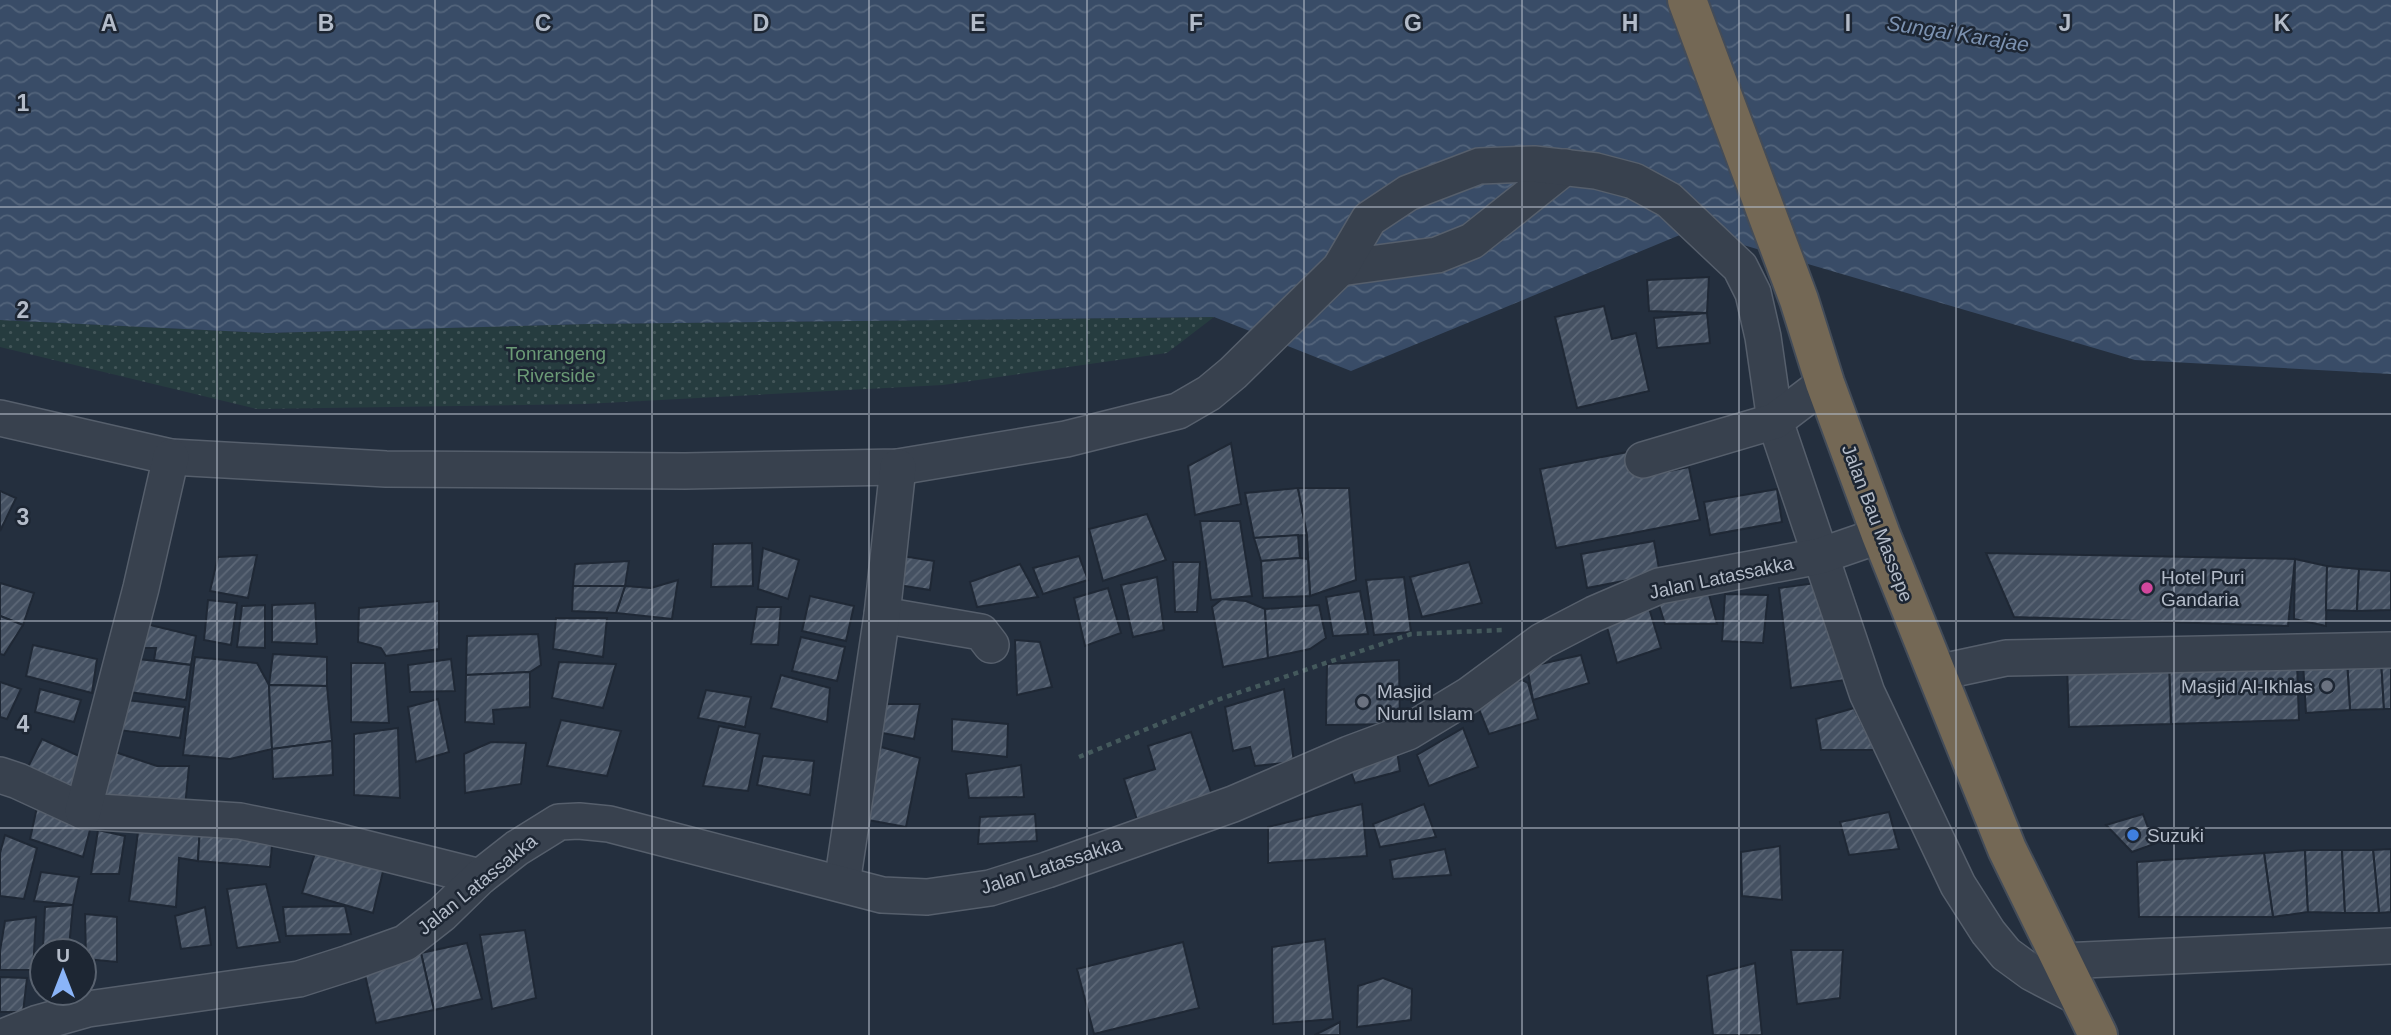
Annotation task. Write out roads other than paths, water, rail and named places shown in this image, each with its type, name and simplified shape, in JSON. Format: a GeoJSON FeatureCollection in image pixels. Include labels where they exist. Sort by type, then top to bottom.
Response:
{"type":"FeatureCollection","features":[{"type":"Feature","properties":{"kind":"highway","name":"Jalan Bau Massepe"},"geometry":{"type":"LineString","coordinates":[[1687,0],[1799,300],[1825,383],[1881,535],[2007,849],[2098,1035]]}},
{"type":"Feature","properties":{"kind":"street"},"geometry":{"type":"LineString","coordinates":[[0,418],[171,457],[386,470],[685,471],[898,467],[1066,439],[1178,411],[1209,393],[1233,373],[1340,268],[1369,219],[1408,193],[1479,166],[1534,164],[1596,171],[1634,181],[1669,201],[1740,267],[1753,293],[1763,337],[1775,421],[1819,556],[1867,693],[1958,885],[1988,932],[2006,954],[2032,973],[2080,998]]}},
{"type":"Feature","properties":{"kind":"street"},"geometry":{"type":"LineString","coordinates":[[1340,268],[1437,255],[1472,241],[1565,167]]}},
{"type":"Feature","properties":{"kind":"street"},"geometry":{"type":"LineString","coordinates":[[1643,460],[1775,421],[1825,383]]}},
{"type":"Feature","properties":{"kind":"street"},"geometry":{"type":"LineString","coordinates":[[83,811],[138,599],[171,457]]}},
{"type":"Feature","properties":{"kind":"street"},"geometry":{"type":"LineString","coordinates":[[842,884],[882,615],[898,467]]}},
{"type":"Feature","properties":{"kind":"street","name":"Jalan Latassakka"},"geometry":{"type":"LineString","coordinates":[[9,1035],[38,1023],[88,1009],[299,979],[405,943],[442,914],[480,877],[517,848],[559,822],[609,824],[881,895],[927,897],[990,888],[1233,804],[1349,754],[1408,732],[1469,695],[1542,641],[1594,614],[1660,586],[1819,556],[1881,535]]}},
{"type":"Feature","properties":{"kind":"street"},"geometry":{"type":"LineString","coordinates":[[882,615],[981,632],[991,645]]}},
{"type":"Feature","properties":{"kind":"street"},"geometry":{"type":"LineString","coordinates":[[1936,673],[1997,660],[2391,650]]}},
{"type":"Feature","properties":{"kind":"street"},"geometry":{"type":"LineString","coordinates":[[0,775],[83,811],[240,821],[328,839],[480,877]]}},
{"type":"Feature","properties":{"kind":"street"},"geometry":{"type":"LineString","coordinates":[[2062,961],[2391,946]]}},
{"type":"Feature","properties":{"kind":"water","name":"Sungai Karajae"},"geometry":{"type":"Polygon","coordinates":[[[0,0],[2391,0],[2391,374],[2135,360],[1692,230],[1351,371],[1214,317],[588,324],[267,333],[0,320],[0,0]]]}},
{"type":"Feature","properties":{"kind":"place","name":"Hotel Puri Gandaria"},"geometry":{"type":"Point","coordinates":[2147,588]}},
{"type":"Feature","properties":{"kind":"place","name":"Masjid Al-Ikhlas"},"geometry":{"type":"Point","coordinates":[2327,686]}},
{"type":"Feature","properties":{"kind":"place","name":"Masjid Nurul Islam"},"geometry":{"type":"Point","coordinates":[1363,702]}},
{"type":"Feature","properties":{"kind":"place","name":"Suzuki"},"geometry":{"type":"Point","coordinates":[2133,835]}},
{"type":"Feature","properties":{"kind":"park label","name":"Tonrangeng Riverside"},"geometry":{"type":"Point","coordinates":[556,364]}}]}
